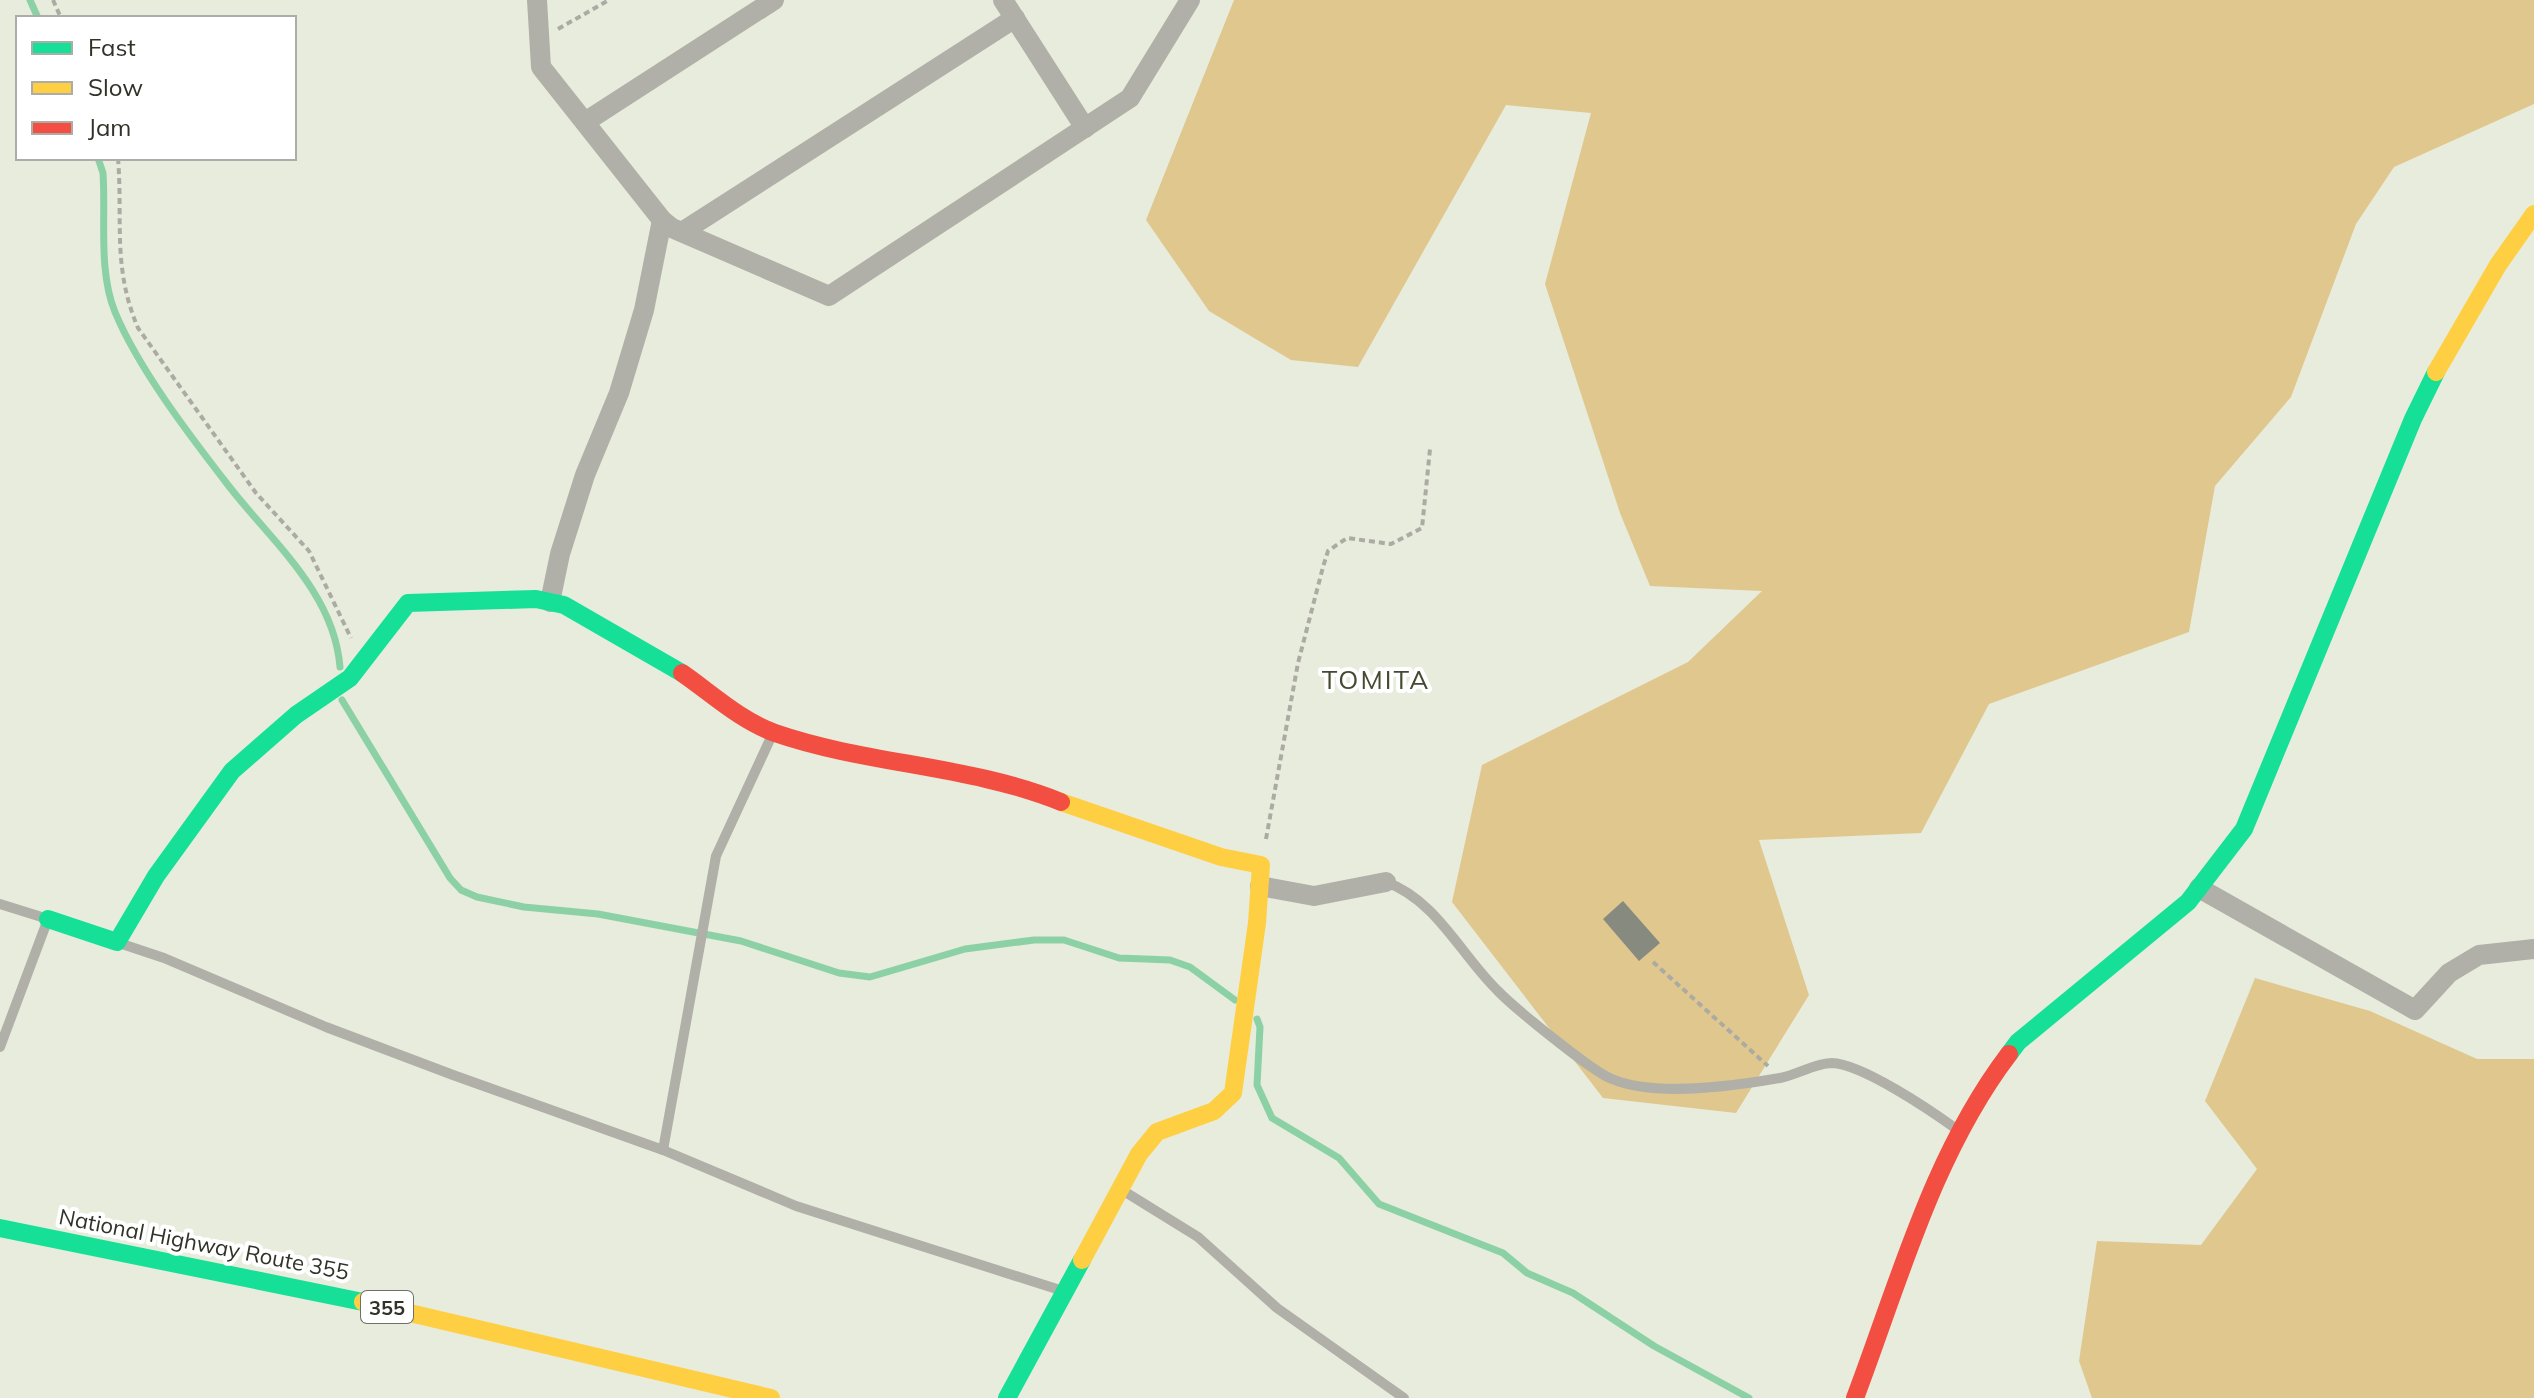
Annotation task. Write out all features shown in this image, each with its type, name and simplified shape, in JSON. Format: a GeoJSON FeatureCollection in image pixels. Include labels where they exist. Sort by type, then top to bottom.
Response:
{"type":"FeatureCollection","features":[{"type":"Feature","properties":{"kind":"main road"},"geometry":{"type":"LineString","coordinates":[[1855,1398],[1958,1131],[1983,1088],[2018,1042],[2188,902],[2244,829],[2413,419],[2449,345],[2498,265],[2534,214]]}},
{"type":"Feature","properties":{"kind":"main road"},"geometry":{"type":"LineString","coordinates":[[48,919],[117,942],[156,876],[232,771],[296,715],[350,678],[408,603],[471,598],[536,599],[564,605],[662,659],[745,717],[773,732],[897,764],[1022,786],[1107,820],[1221,857],[1261,865],[1233,1093],[1214,1111],[1157,1132],[1139,1154],[1007,1398]]}},
{"type":"Feature","properties":{"kind":"main road","name":"National Highway Route 355"},"geometry":{"type":"LineString","coordinates":[[0,1228],[306,1288],[771,1398]]}},
{"type":"Feature","properties":{"kind":"street"},"geometry":{"type":"LineString","coordinates":[[537,0],[541,67],[662,220],[682,232],[829,296],[1130,98],[1190,0]]}},
{"type":"Feature","properties":{"kind":"street"},"geometry":{"type":"LineString","coordinates":[[585,122],[774,0]]}},
{"type":"Feature","properties":{"kind":"street"},"geometry":{"type":"LineString","coordinates":[[1003,0],[1085,128]]}},
{"type":"Feature","properties":{"kind":"street"},"geometry":{"type":"LineString","coordinates":[[682,232],[1015,18]]}},
{"type":"Feature","properties":{"kind":"street"},"geometry":{"type":"LineString","coordinates":[[550,602],[560,554],[585,475],[619,393],[644,310],[662,220]]}},
{"type":"Feature","properties":{"kind":"street"},"geometry":{"type":"LineString","coordinates":[[1260,886],[1314,896],[1386,882]]}},
{"type":"Feature","properties":{"kind":"street"},"geometry":{"type":"LineString","coordinates":[[2199,888],[2415,1010],[2449,973],[2479,955],[2534,949]]}},
{"type":"Feature","properties":{"kind":"lane"},"geometry":{"type":"LineString","coordinates":[[663,1150],[716,856],[773,732]]}},
{"type":"Feature","properties":{"kind":"lane"},"geometry":{"type":"LineString","coordinates":[[1386,882],[1404,888],[1425,907],[1498,992],[1610,1079],[1643,1086],[1703,1086],[1781,1078],[1833,1063],[1882,1081],[1958,1131]]}},
{"type":"Feature","properties":{"kind":"lane"},"geometry":{"type":"LineString","coordinates":[[0,904],[48,919],[0,1047]]}},
{"type":"Feature","properties":{"kind":"lane"},"geometry":{"type":"LineString","coordinates":[[117,942],[164,958],[326,1027],[663,1150],[855,1228],[1064,1291]]}},
{"type":"Feature","properties":{"kind":"lane"},"geometry":{"type":"LineString","coordinates":[[1121,1189],[1198,1237],[1277,1308],[1404,1398]]}},
{"type":"Feature","properties":{"kind":"path"},"geometry":{"type":"LineString","coordinates":[[538,39],[609,0]]}},
{"type":"Feature","properties":{"kind":"path"},"geometry":{"type":"LineString","coordinates":[[118,160],[117,249],[129,307],[138,328],[256,493],[309,551],[364,660]]}},
{"type":"Feature","properties":{"kind":"path"},"geometry":{"type":"LineString","coordinates":[[1261,865],[1298,663],[1328,551],[1347,538],[1391,544],[1422,528],[1430,449]]}},
{"type":"Feature","properties":{"kind":"path"},"geometry":{"type":"LineString","coordinates":[[1653,962],[1781,1078]]}},
{"type":"Feature","properties":{"kind":"shaded area"},"geometry":{"type":"Polygon","coordinates":[[[1234,0],[2534,0],[2534,104],[2394,167],[2356,224],[2291,397],[2215,486],[2189,632],[1989,704],[1921,833],[1759,840],[1809,995],[1736,1113],[1603,1098],[1452,902],[1482,765],[1688,662],[1762,591],[1650,586],[1620,513],[1545,284],[1591,113],[1506,105],[1358,367],[1291,360],[1209,311],[1146,220],[1234,0]]]}},
{"type":"Feature","properties":{"kind":"shaded area"},"geometry":{"type":"Polygon","coordinates":[[[2255,978],[2370,1011],[2477,1059],[2534,1059],[2534,1398],[2092,1398],[2079,1361],[2097,1241],[2201,1245],[2257,1169],[2205,1101],[2255,978]]]}},
{"type":"Feature","properties":{"kind":"building"},"geometry":{"type":"Polygon","coordinates":[[[1623,901],[1660,943],[1639,961],[1603,919],[1623,901]]]}},
{"type":"Feature","properties":{"kind":"waterway"},"geometry":{"type":"LineString","coordinates":[[30,0],[37,16]]}},
{"type":"Feature","properties":{"kind":"waterway"},"geometry":{"type":"LineString","coordinates":[[99,160],[103,173],[106,279],[125,334],[182,423],[313,591],[335,640],[340,667]]}},
{"type":"Feature","properties":{"kind":"waterway"},"geometry":{"type":"LineString","coordinates":[[342,700],[450,878],[461,890],[477,897],[524,907],[598,914],[741,941],[839,973],[870,977],[965,949],[1034,940],[1064,940],[1119,958],[1170,960],[1190,967],[1235,1000]]}},
{"type":"Feature","properties":{"kind":"waterway"},"geometry":{"type":"LineString","coordinates":[[1257,1019],[1260,1027],[1257,1085],[1272,1118],[1339,1158],[1379,1204],[1503,1253],[1527,1273],[1573,1293],[1654,1346],[1749,1398]]}},
{"type":"Feature","properties":{"kind":"traffic: fast"},"geometry":{"type":"LineString","coordinates":[[2009,1054],[2018,1042],[2188,902],[2244,829],[2413,419],[2436,372]]}},
{"type":"Feature","properties":{"kind":"traffic: fast"},"geometry":{"type":"LineString","coordinates":[[48,919],[117,942],[156,876],[232,771],[296,715],[350,678],[408,603],[536,599],[564,605],[682,673]]}},
{"type":"Feature","properties":{"kind":"traffic: fast"},"geometry":{"type":"LineString","coordinates":[[0,1228],[363,1302]]}},
{"type":"Feature","properties":{"kind":"traffic: fast"},"geometry":{"type":"LineString","coordinates":[[1007,1398],[1082,1260]]}},
{"type":"Feature","properties":{"kind":"traffic: slow"},"geometry":{"type":"LineString","coordinates":[[2436,372],[2498,265],[2534,214]]}},
{"type":"Feature","properties":{"kind":"traffic: slow"},"geometry":{"type":"LineString","coordinates":[[1061,802],[1221,857],[1261,865],[1257,923],[1233,1093],[1214,1111],[1157,1132],[1139,1154],[1082,1260]]}},
{"type":"Feature","properties":{"kind":"traffic: slow"},"geometry":{"type":"LineString","coordinates":[[363,1302],[771,1398]]}},
{"type":"Feature","properties":{"kind":"traffic: jam"},"geometry":{"type":"LineString","coordinates":[[682,673],[738,714],[775,733],[846,752],[991,780],[1061,802]]}},
{"type":"Feature","properties":{"kind":"traffic: jam"},"geometry":{"type":"LineString","coordinates":[[1855,1398],[1938,1176],[1982,1093],[2009,1054]]}},
{"type":"Feature","properties":{"kind":"district","name":"TOMITA"},"geometry":{"type":"Point","coordinates":[1376,679]}}]}
